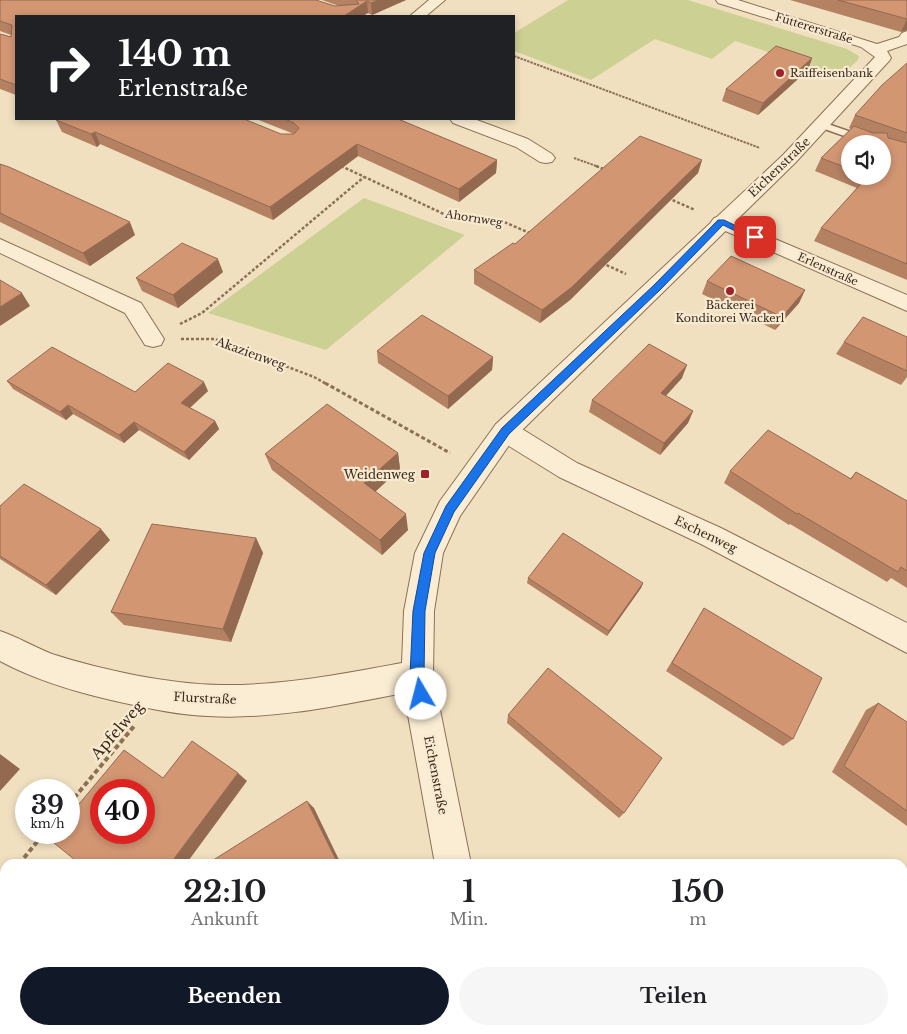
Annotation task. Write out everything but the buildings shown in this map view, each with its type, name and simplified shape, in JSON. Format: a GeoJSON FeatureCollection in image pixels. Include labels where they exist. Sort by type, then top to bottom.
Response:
{"type":"FeatureCollection","features":[{"type":"Feature","properties":{"kind":"street"},"geometry":{"type":"LineString","coordinates":[[418,15],[438,0]]}},
{"type":"Feature","properties":{"kind":"street","name":"Füttererstraße"},"geometry":{"type":"LineString","coordinates":[[723,0],[850,38],[876,49]]}},
{"type":"Feature","properties":{"kind":"street"},"geometry":{"type":"LineString","coordinates":[[876,49],[904,40],[907,36]]}},
{"type":"Feature","properties":{"kind":"street","name":"Eichenstraße"},"geometry":{"type":"LineString","coordinates":[[452,859],[417,675],[419,611],[430,553],[450,509],[506,431],[658,287],[721,222],[789,159],[822,125],[882,58],[876,49]]}},
{"type":"Feature","properties":{"kind":"street"},"geometry":{"type":"LineString","coordinates":[[461,120],[522,143],[546,158]]}},
{"type":"Feature","properties":{"kind":"street","name":"Erlenstraße"},"geometry":{"type":"LineString","coordinates":[[721,222],[907,304]]}},
{"type":"Feature","properties":{"kind":"street"},"geometry":{"type":"LineString","coordinates":[[0,245],[133,308],[153,339]]}},
{"type":"Feature","properties":{"kind":"street","name":"Eschenweg"},"geometry":{"type":"LineString","coordinates":[[506,431],[568,470],[711,536],[907,639]]}},
{"type":"Feature","properties":{"kind":"street","name":"Flurstraße"},"geometry":{"type":"LineString","coordinates":[[0,645],[18,656],[77,677],[163,696],[221,701],[284,698],[417,675]]}},
{"type":"Feature","properties":{"kind":"lane"},"geometry":{"type":"LineString","coordinates":[[822,125],[851,135]]}},
{"type":"Feature","properties":{"kind":"path"},"geometry":{"type":"LineString","coordinates":[[515,56],[789,159]]}},
{"type":"Feature","properties":{"kind":"path"},"geometry":{"type":"LineString","coordinates":[[546,158],[577,158],[611,173]]}},
{"type":"Feature","properties":{"kind":"path","name":"Ahornweg"},"geometry":{"type":"LineString","coordinates":[[340,165],[446,216],[502,221],[539,236]]}},
{"type":"Feature","properties":{"kind":"path"},"geometry":{"type":"LineString","coordinates":[[153,339],[202,313],[364,177]]}},
{"type":"Feature","properties":{"kind":"path"},"geometry":{"type":"LineString","coordinates":[[662,195],[721,222]]}},
{"type":"Feature","properties":{"kind":"path"},"geometry":{"type":"LineString","coordinates":[[594,260],[658,287]]}},
{"type":"Feature","properties":{"kind":"path","name":"Akazienweg"},"geometry":{"type":"LineString","coordinates":[[153,339],[215,339],[314,377],[478,468]]}},
{"type":"Feature","properties":{"kind":"path","name":"Apfelweg"},"geometry":{"type":"LineString","coordinates":[[80,791],[121,741],[163,696]]}},
{"type":"Feature","properties":{"kind":"path"},"geometry":{"type":"LineString","coordinates":[[23,859],[35,844]]}},
{"type":"Feature","properties":{"kind":"green space"},"geometry":{"type":"Polygon","coordinates":[[[568,0],[688,0],[847,49],[859,56],[858,60],[841,76],[735,41],[712,59],[655,39],[591,80],[515,51],[515,32],[568,0]]]}},
{"type":"Feature","properties":{"kind":"green space"},"geometry":{"type":"Polygon","coordinates":[[[364,198],[465,235],[326,350],[208,313],[364,198]]]}},
{"type":"Feature","properties":{"kind":"place","name":"Raiffeisenbank"},"geometry":{"type":"Point","coordinates":[780,73]}},
{"type":"Feature","properties":{"kind":"place","name":"Bäckerei Konditorei Wackerl"},"geometry":{"type":"Point","coordinates":[730,291]}},
{"type":"Feature","properties":{"kind":"place","name":"Weidenweg"},"geometry":{"type":"Point","coordinates":[425,474]}},
{"type":"Feature","properties":{"kind":"route"},"geometry":{"type":"LineString","coordinates":[[421,694],[417,675],[419,611],[430,553],[450,509],[478,468],[506,431],[658,287],[721,222],[755,237]]}}]}
